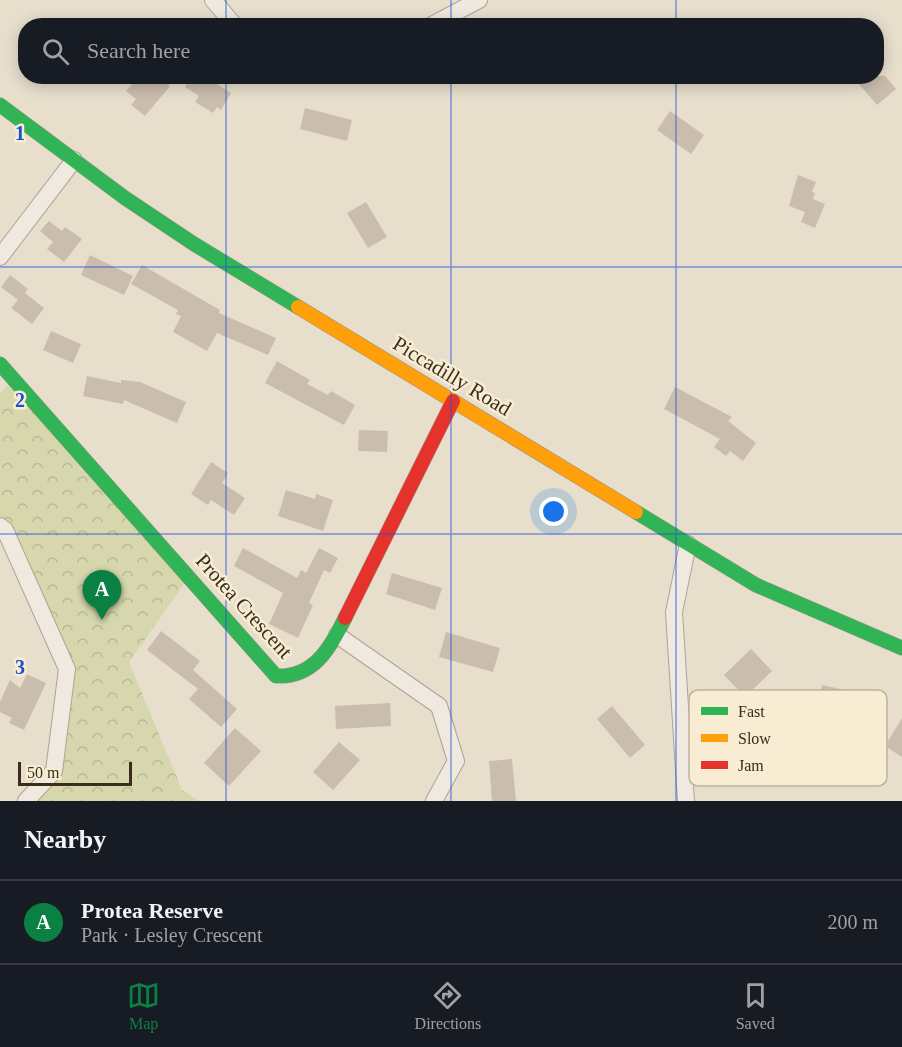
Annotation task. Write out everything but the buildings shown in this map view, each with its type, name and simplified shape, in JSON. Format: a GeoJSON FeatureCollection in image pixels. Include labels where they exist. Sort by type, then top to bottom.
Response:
{"type":"FeatureCollection","features":[{"type":"Feature","properties":{"kind":"main road","name":"Piccadilly Road"},"geometry":{"type":"LineString","coordinates":[[0,105],[194,244],[756,585],[902,648]]}},
{"type":"Feature","properties":{"kind":"main road","name":"Protea Crescent"},"geometry":{"type":"LineString","coordinates":[[0,364],[276,676],[292,678],[314,668],[337,635],[453,401]]}},
{"type":"Feature","properties":{"kind":"street"},"geometry":{"type":"LineString","coordinates":[[213,0],[228,18]]}},
{"type":"Feature","properties":{"kind":"street"},"geometry":{"type":"LineString","coordinates":[[445,18],[479,0]]}},
{"type":"Feature","properties":{"kind":"street"},"geometry":{"type":"LineString","coordinates":[[0,257],[74,160]]}},
{"type":"Feature","properties":{"kind":"street"},"geometry":{"type":"LineString","coordinates":[[0,526],[5,530],[67,669],[54,771],[26,801]]}},
{"type":"Feature","properties":{"kind":"street"},"geometry":{"type":"LineString","coordinates":[[686,801],[674,612],[688,544]]}},
{"type":"Feature","properties":{"kind":"street"},"geometry":{"type":"LineString","coordinates":[[337,635],[439,706],[456,761],[434,801]]}},
{"type":"Feature","properties":{"kind":"green space"},"geometry":{"type":"Polygon","coordinates":[[[13,379],[189,577],[129,662],[182,790],[199,801],[39,801],[31,795],[54,771],[67,669],[0,526],[0,394],[13,379]]]}},
{"type":"Feature","properties":{"kind":"traffic: fast"},"geometry":{"type":"LineString","coordinates":[[0,105],[125,198],[194,244],[298,307]]}},
{"type":"Feature","properties":{"kind":"traffic: fast"},"geometry":{"type":"LineString","coordinates":[[0,364],[276,676],[289,675],[310,667],[326,651],[345,618]]}},
{"type":"Feature","properties":{"kind":"traffic: fast"},"geometry":{"type":"LineString","coordinates":[[636,512],[756,585],[902,648]]}},
{"type":"Feature","properties":{"kind":"traffic: slow"},"geometry":{"type":"LineString","coordinates":[[298,307],[636,512]]}},
{"type":"Feature","properties":{"kind":"traffic: jam"},"geometry":{"type":"LineString","coordinates":[[345,618],[453,401]]}},
{"type":"Feature","properties":{"kind":"place","name":"Protea Reserve"},"geometry":{"type":"Point","coordinates":[102,620]}}]}
